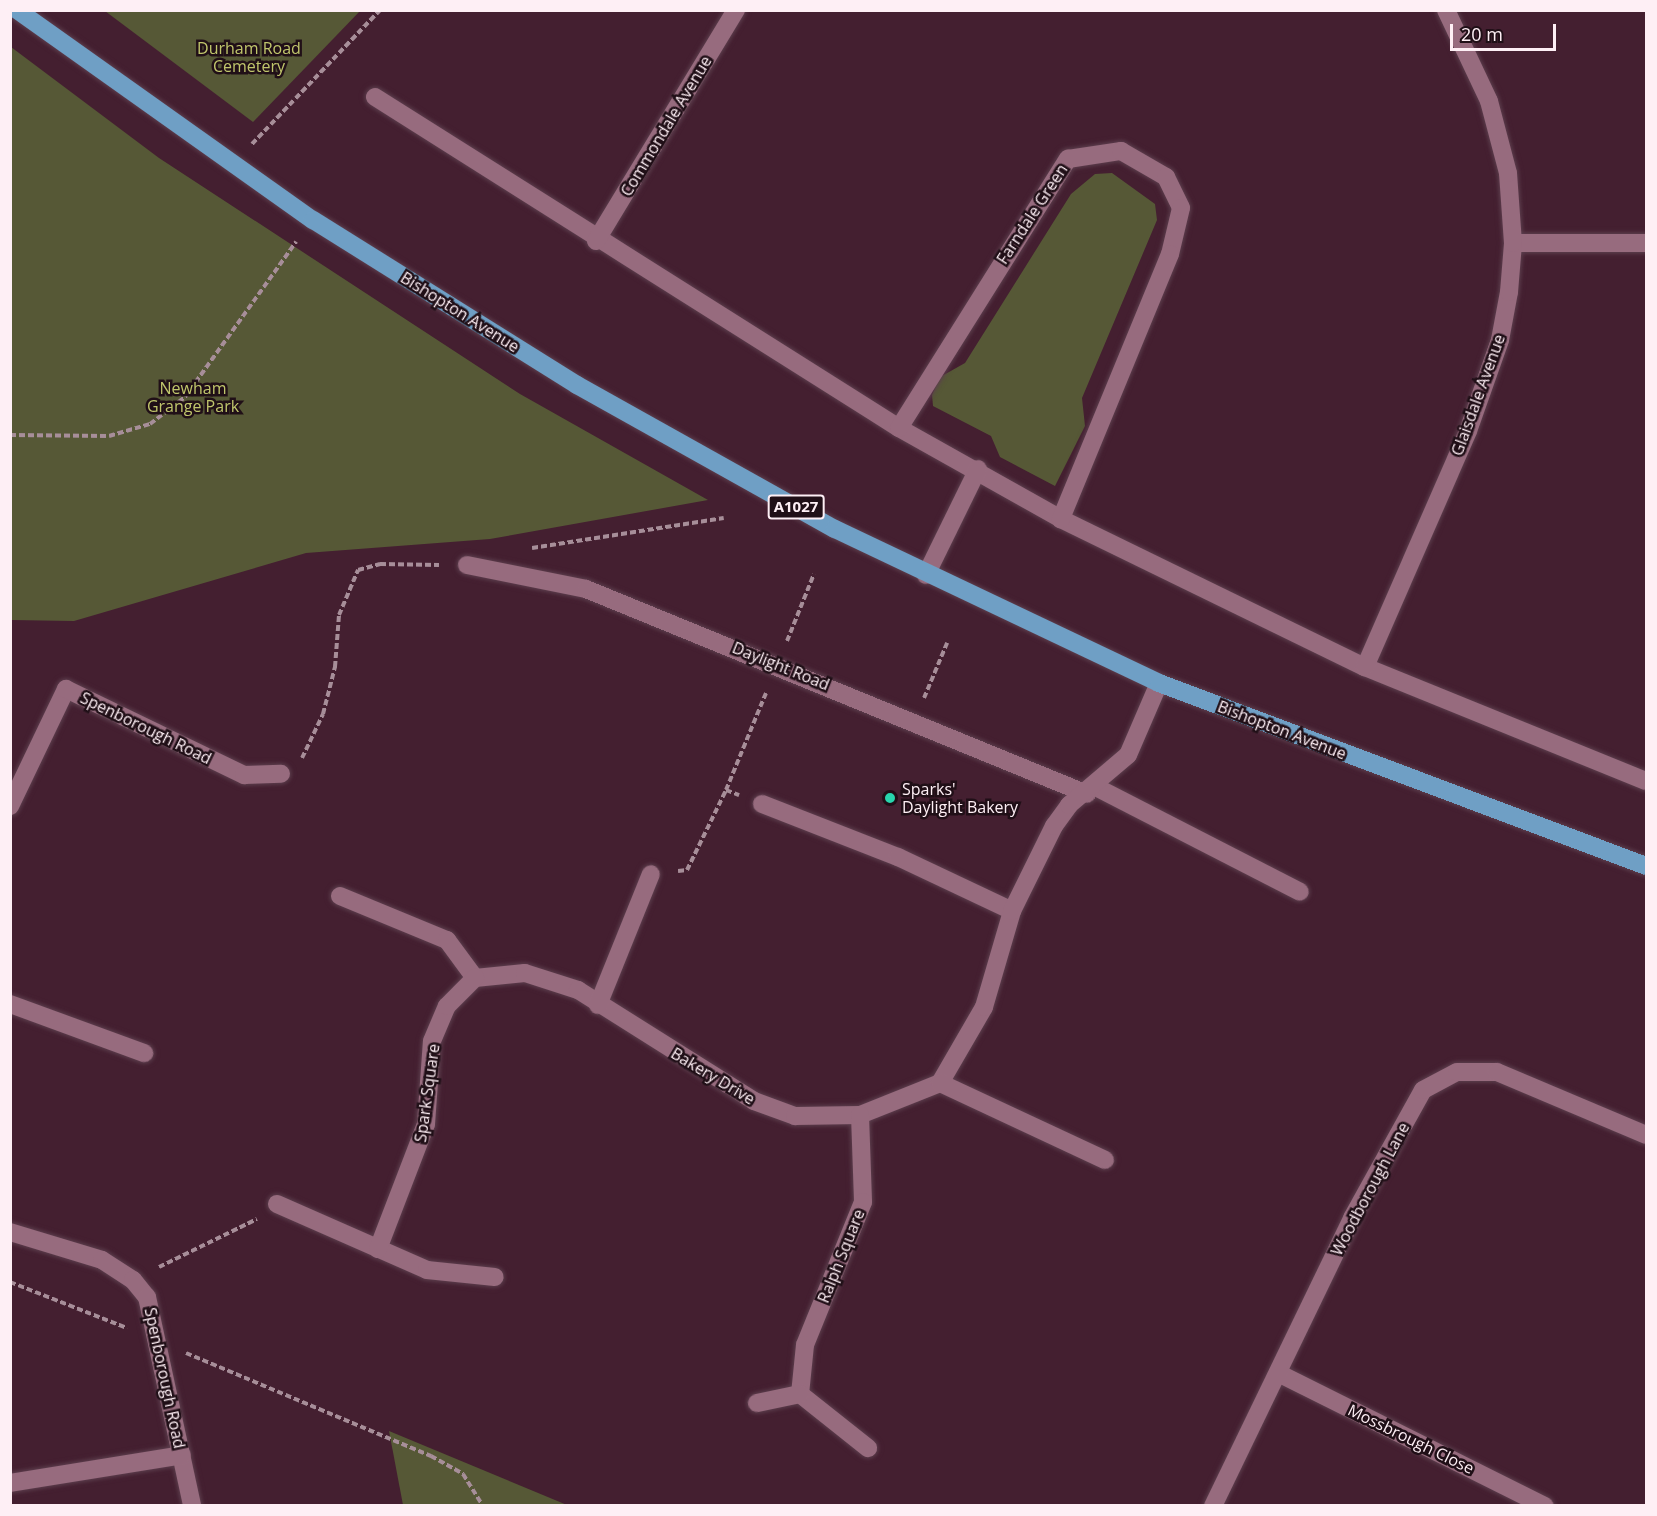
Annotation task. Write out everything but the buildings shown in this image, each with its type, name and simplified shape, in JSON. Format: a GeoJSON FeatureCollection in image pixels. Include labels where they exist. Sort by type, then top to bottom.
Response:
{"type":"FeatureCollection","features":[{"type":"Feature","properties":{"kind":"main road","name":"Bishopton Avenue"},"geometry":{"type":"LineString","coordinates":[[17,10],[313,220],[577,386],[926,575],[1159,683],[1647,866]]}},
{"type":"Feature","properties":{"kind":"street","name":"Commondale Avenue"},"geometry":{"type":"LineString","coordinates":[[596,241],[736,10]]}},
{"type":"Feature","properties":{"kind":"street","name":"Glaisdale Avenue"},"geometry":{"type":"LineString","coordinates":[[1365,667],[1468,431],[1500,340],[1513,243],[1508,173],[1489,101],[1446,10]]}},
{"type":"Feature","properties":{"kind":"street"},"geometry":{"type":"LineString","coordinates":[[375,97],[596,241],[899,428],[978,470],[1060,519],[1365,667],[1647,781]]}},
{"type":"Feature","properties":{"kind":"street","name":"Farndale Green"},"geometry":{"type":"LineString","coordinates":[[899,428],[1068,159],[1121,151],[1166,177],[1181,208],[1170,254],[1060,519]]}},
{"type":"Feature","properties":{"kind":"street"},"geometry":{"type":"LineString","coordinates":[[1513,243],[1647,243]]}},
{"type":"Feature","properties":{"kind":"street"},"geometry":{"type":"LineString","coordinates":[[926,575],[978,470]]}},
{"type":"Feature","properties":{"kind":"street","name":"Daylight Road"},"geometry":{"type":"LineString","coordinates":[[466,565],[586,589],[1091,790]]}},
{"type":"Feature","properties":{"kind":"street"},"geometry":{"type":"LineString","coordinates":[[1105,1160],[940,1083],[984,1007],[1012,911],[1054,826],[1069,805],[1091,790],[1128,754],[1159,683]]}},
{"type":"Feature","properties":{"kind":"street","name":"Spenborough Road"},"geometry":{"type":"LineString","coordinates":[[10,806],[66,689],[244,776],[280,774]]}},
{"type":"Feature","properties":{"kind":"street"},"geometry":{"type":"LineString","coordinates":[[1091,790],[1300,892]]}},
{"type":"Feature","properties":{"kind":"street"},"geometry":{"type":"LineString","coordinates":[[762,804],[898,857],[1012,911]]}},
{"type":"Feature","properties":{"kind":"street"},"geometry":{"type":"LineString","coordinates":[[598,1005],[651,874]]}},
{"type":"Feature","properties":{"kind":"street"},"geometry":{"type":"LineString","coordinates":[[340,896],[447,940],[475,978]]}},
{"type":"Feature","properties":{"kind":"street","name":"Bakery Drive"},"geometry":{"type":"LineString","coordinates":[[475,978],[525,973],[578,990],[598,1005],[754,1101],[795,1116],[860,1115],[940,1083]]}},
{"type":"Feature","properties":{"kind":"street","name":"Spark Square"},"geometry":{"type":"LineString","coordinates":[[378,1249],[426,1124],[432,1041],[447,1006],[475,978]]}},
{"type":"Feature","properties":{"kind":"street"},"geometry":{"type":"LineString","coordinates":[[10,1004],[144,1053]]}},
{"type":"Feature","properties":{"kind":"street","name":"Woodborough Lane"},"geometry":{"type":"LineString","coordinates":[[1213,1506],[1352,1218],[1424,1089],[1457,1072],[1497,1072],[1647,1135]]}},
{"type":"Feature","properties":{"kind":"street","name":"Ralph Square"},"geometry":{"type":"LineString","coordinates":[[800,1394],[805,1345],[863,1202],[860,1115]]}},
{"type":"Feature","properties":{"kind":"street"},"geometry":{"type":"LineString","coordinates":[[277,1204],[427,1270],[495,1277]]}},
{"type":"Feature","properties":{"kind":"street","name":"Spenborough Road"},"geometry":{"type":"LineString","coordinates":[[10,1232],[102,1260],[133,1280],[147,1297],[160,1342],[192,1506]]}},
{"type":"Feature","properties":{"kind":"street","name":"Mossbrough Close"},"geometry":{"type":"LineString","coordinates":[[1278,1373],[1545,1506]]}},
{"type":"Feature","properties":{"kind":"street"},"geometry":{"type":"LineString","coordinates":[[758,1403],[800,1394],[867,1448]]}},
{"type":"Feature","properties":{"kind":"street"},"geometry":{"type":"LineString","coordinates":[[10,1484],[182,1455]]}},
{"type":"Feature","properties":{"kind":"path"},"geometry":{"type":"LineString","coordinates":[[232,164],[380,10]]}},
{"type":"Feature","properties":{"kind":"path"},"geometry":{"type":"LineString","coordinates":[[10,435],[109,436],[150,424],[186,397],[313,220]]}},
{"type":"Feature","properties":{"kind":"path"},"geometry":{"type":"LineString","coordinates":[[520,550],[724,518]]}},
{"type":"Feature","properties":{"kind":"path"},"geometry":{"type":"LineString","coordinates":[[280,774],[296,771],[323,714],[335,667],[339,615],[358,570],[380,564],[466,565]]}},
{"type":"Feature","properties":{"kind":"path"},"geometry":{"type":"LineString","coordinates":[[651,874],[687,870],[814,574]]}},
{"type":"Feature","properties":{"kind":"path"},"geometry":{"type":"LineString","coordinates":[[915,721],[947,643]]}},
{"type":"Feature","properties":{"kind":"path"},"geometry":{"type":"LineString","coordinates":[[133,1280],[277,1204]]}},
{"type":"Feature","properties":{"kind":"path"},"geometry":{"type":"LineString","coordinates":[[10,1282],[160,1342],[431,1456],[463,1474],[483,1506]]}},
{"type":"Feature","properties":{"kind":"green space","name":"Durham Road Cemetery"},"geometry":{"type":"Polygon","coordinates":[[[105,11],[360,11],[253,122],[105,11]]]}},
{"type":"Feature","properties":{"kind":"green space","name":"Newham Grange Park"},"geometry":{"type":"Polygon","coordinates":[[[11,47],[159,158],[520,394],[708,500],[490,539],[306,553],[74,621],[11,620],[11,47]]]}},
{"type":"Feature","properties":{"kind":"green space"},"geometry":{"type":"Polygon","coordinates":[[[1112,173],[1155,204],[1157,220],[1082,398],[1085,426],[1055,486],[1000,457],[991,436],[933,406],[932,395],[940,377],[965,363],[1071,194],[1095,174],[1112,173]]]}},
{"type":"Feature","properties":{"kind":"green space"},"geometry":{"type":"Polygon","coordinates":[[[389,1431],[567,1505],[403,1505],[389,1431]]]}},
{"type":"Feature","properties":{"kind":"place","name":"Sparks' Daylight Bakery"},"geometry":{"type":"Point","coordinates":[890,798]}}]}
